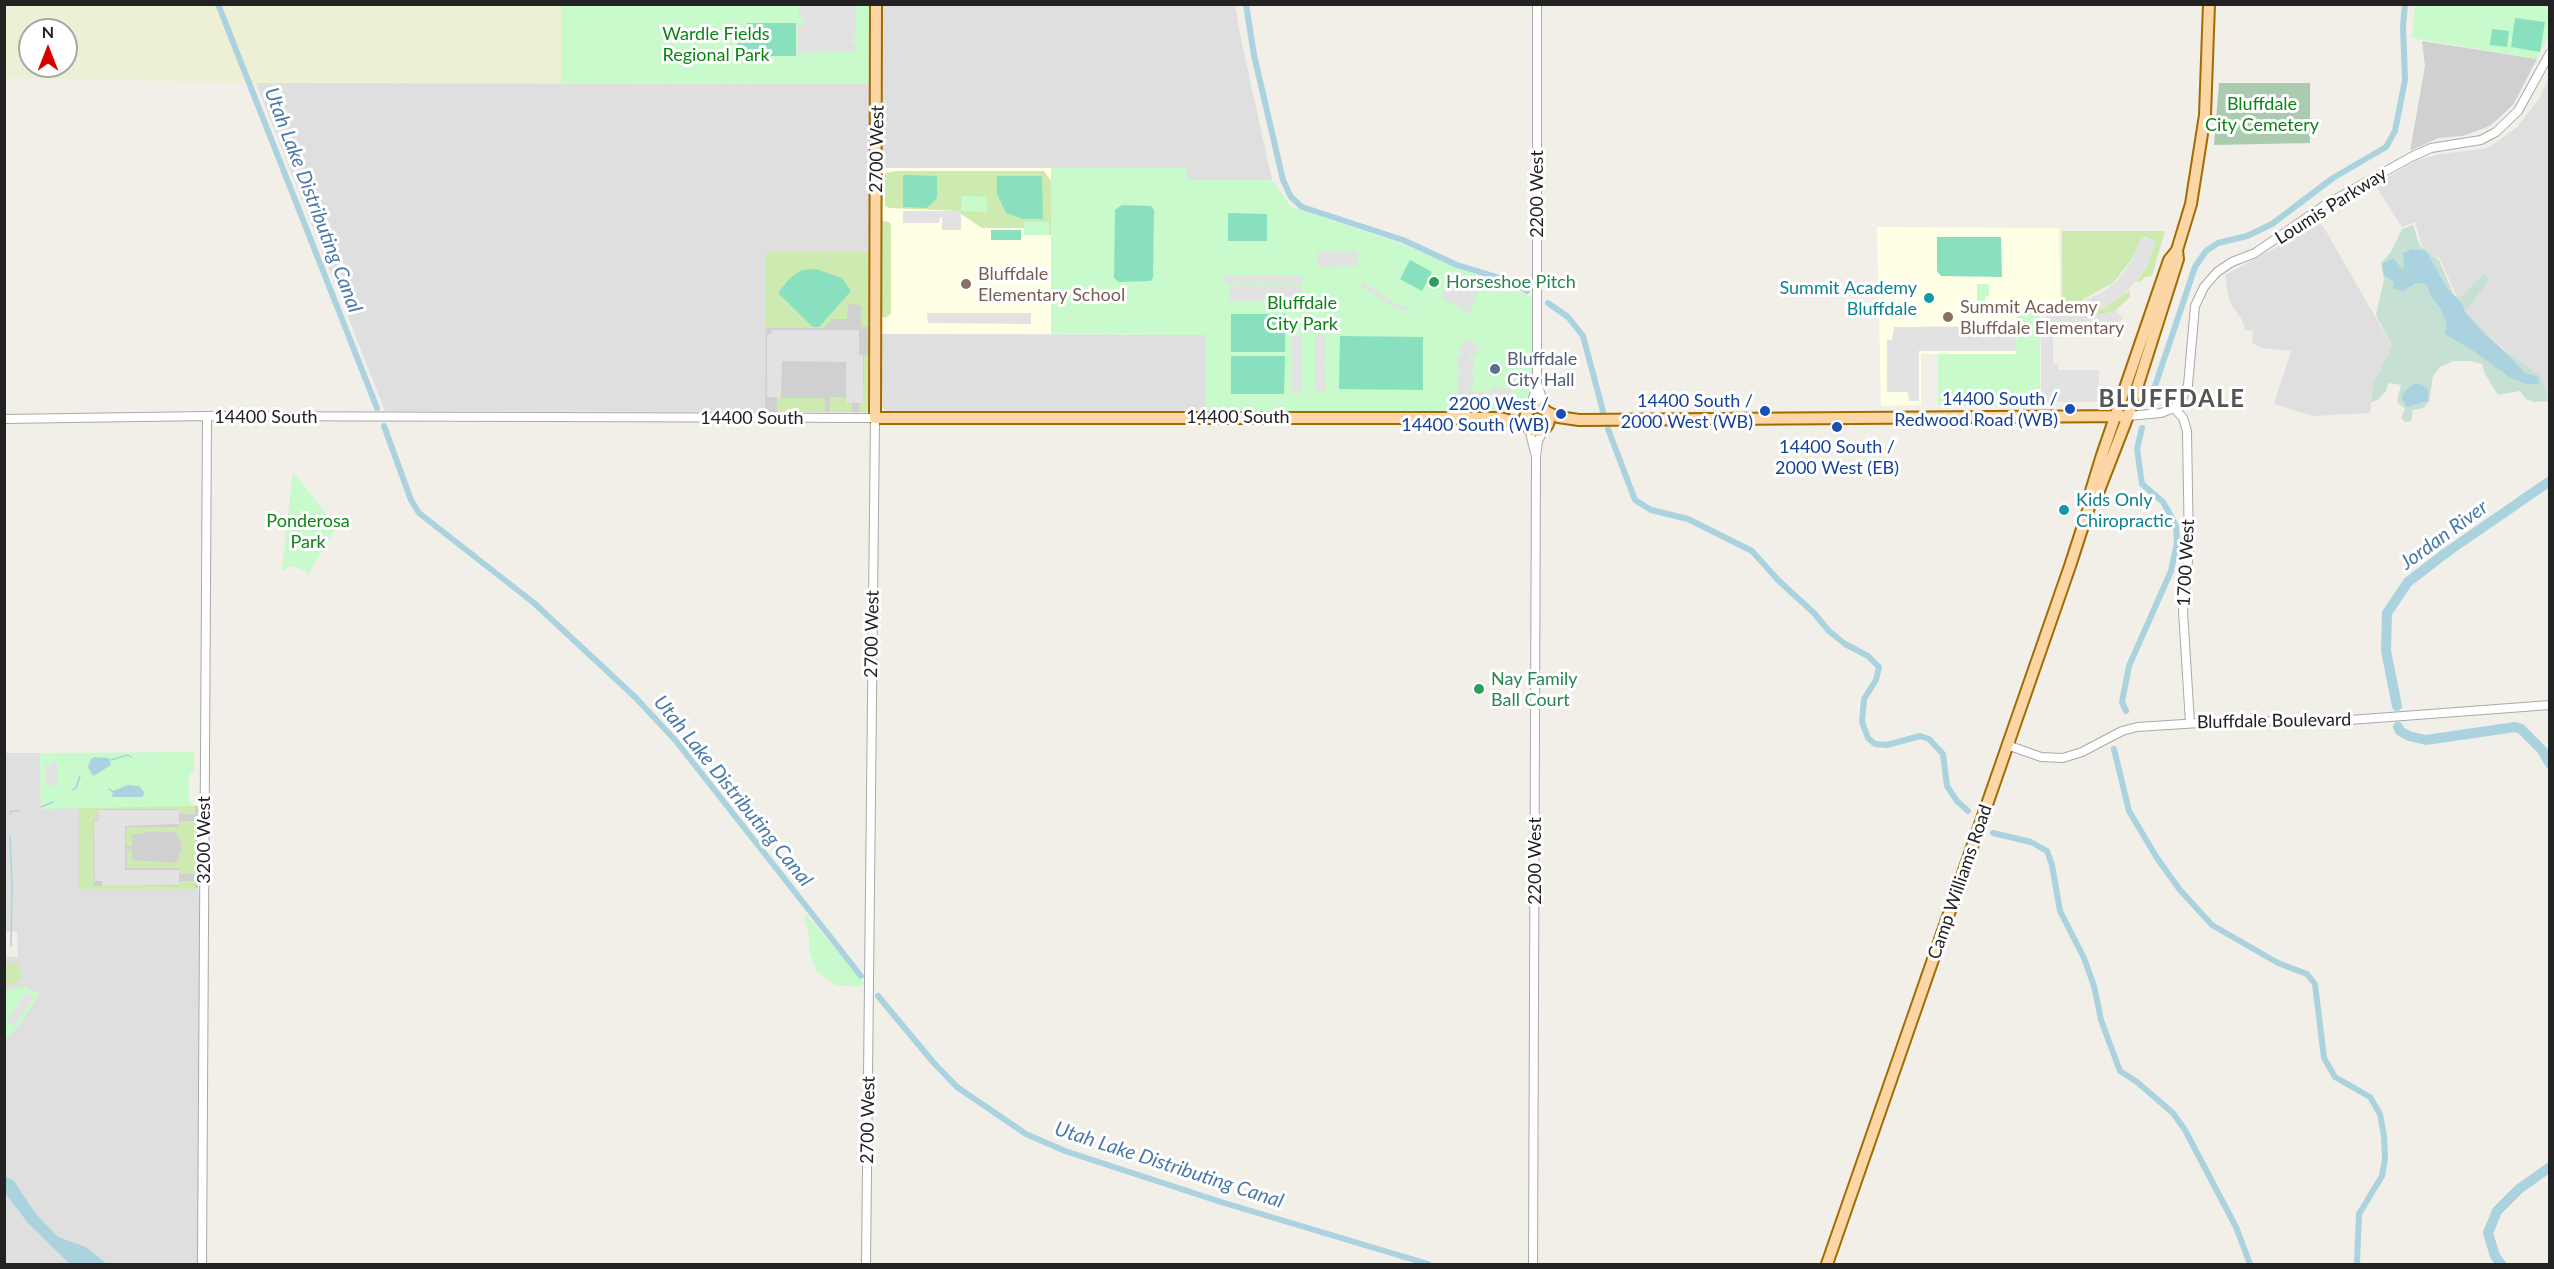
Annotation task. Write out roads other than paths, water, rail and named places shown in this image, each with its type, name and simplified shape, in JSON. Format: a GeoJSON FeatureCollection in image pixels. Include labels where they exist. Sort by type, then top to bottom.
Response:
{"type":"FeatureCollection","features":[{"type":"Feature","properties":{"kind":"main road","name":"2700 West"},"geometry":{"type":"LineString","coordinates":[[875,418],[876,4]]}},
{"type":"Feature","properties":{"kind":"main road","name":"Camp Williams Road"},"geometry":{"type":"LineString","coordinates":[[1827,1264],[2092,498],[2091,491],[2169,260],[2177,250],[2191,204],[2206,109],[2209,4]]}},
{"type":"Feature","properties":{"kind":"main road","name":"Camp Williams Road"},"geometry":{"type":"LineString","coordinates":[[2092,498],[2098,494],[2128,416],[2178,259],[2177,250]]}},
{"type":"Feature","properties":{"kind":"main road"},"geometry":{"type":"LineString","coordinates":[[1579,420],[1536,431],[1528,427],[1525,418],[1529,410],[1537,407],[1558,417],[1579,420],[2128,416]]}},
{"type":"Feature","properties":{"kind":"main road","name":"14400 South"},"geometry":{"type":"LineString","coordinates":[[875,418],[1500,418],[1529,410]]}},
{"type":"Feature","properties":{"kind":"main road"},"geometry":{"type":"LineString","coordinates":[[1545,428],[1550,419],[1546,411]]}},
{"type":"Feature","properties":{"kind":"main road","name":"14400 South"},"geometry":{"type":"LineString","coordinates":[[1500,418],[1528,427]]}},
{"type":"Feature","properties":{"kind":"street","name":"2200 West"},"geometry":{"type":"LineString","coordinates":[[1529,410],[1537,384],[1537,4]]}},
{"type":"Feature","properties":{"kind":"street","name":"Loumis Parkway"},"geometry":{"type":"LineString","coordinates":[[2174,408],[2182,399],[2188,385],[2195,306],[2205,287],[2217,272],[2232,262],[2255,253],[2325,205],[2411,157],[2430,148],[2481,140],[2496,132],[2518,111],[2550,53]]}},
{"type":"Feature","properties":{"kind":"street","name":"2200 West"},"geometry":{"type":"LineString","coordinates":[[1537,384],[1546,411]]}},
{"type":"Feature","properties":{"kind":"street"},"geometry":{"type":"LineString","coordinates":[[2128,416],[2153,415],[2174,408]]}},
{"type":"Feature","properties":{"kind":"street","name":"1700 West"},"geometry":{"type":"LineString","coordinates":[[2174,408],[2183,418],[2187,431],[2189,550],[2183,611],[2190,723]]}},
{"type":"Feature","properties":{"kind":"street","name":"14400 South"},"geometry":{"type":"LineString","coordinates":[[4,419],[207,416],[875,418]]}},
{"type":"Feature","properties":{"kind":"street","name":"3200 West"},"geometry":{"type":"LineString","coordinates":[[202,1264],[207,416]]}},
{"type":"Feature","properties":{"kind":"street","name":"2700 West"},"geometry":{"type":"LineString","coordinates":[[866,1264],[875,418]]}},
{"type":"Feature","properties":{"kind":"street","name":"2200 West"},"geometry":{"type":"LineString","coordinates":[[1528,427],[1536,457]]}},
{"type":"Feature","properties":{"kind":"street","name":"2200 West"},"geometry":{"type":"LineString","coordinates":[[1533,1264],[1536,457],[1538,441],[1545,428]]}},
{"type":"Feature","properties":{"kind":"street","name":"Bluffdale Boulevard"},"geometry":{"type":"LineString","coordinates":[[2007,745],[2041,757],[2063,758],[2082,752],[2127,729],[2190,723],[2385,717],[2511,706],[2550,705]]}},
{"type":"Feature","properties":{"kind":"water"},"geometry":{"type":"Polygon","coordinates":[[[2412,249],[2426,251],[2447,288],[2463,305],[2465,312],[2484,334],[2525,373],[2538,377],[2539,384],[2526,384],[2509,377],[2445,334],[2447,324],[2440,308],[2430,295],[2427,284],[2416,283],[2403,291],[2393,289],[2394,282],[2384,275],[2383,263],[2393,258],[2404,269],[2403,253],[2412,249]]]}},
{"type":"Feature","properties":{"kind":"water"},"geometry":{"type":"Polygon","coordinates":[[[2415,383],[2423,385],[2428,390],[2428,401],[2407,407],[2402,399],[2404,392],[2415,383]]]}},
{"type":"Feature","properties":{"kind":"water"},"geometry":{"type":"Polygon","coordinates":[[[94,757],[109,758],[111,765],[93,776],[88,767],[94,757]]]}},
{"type":"Feature","properties":{"kind":"water"},"geometry":{"type":"Polygon","coordinates":[[[128,785],[139,786],[144,792],[143,797],[112,797],[113,791],[128,785]]]}},
{"type":"Feature","properties":{"kind":"water"},"geometry":{"type":"Polygon","coordinates":[[[5,1176],[14,1181],[35,1213],[58,1237],[86,1247],[107,1264],[70,1264],[28,1223],[5,1193],[5,1176]]]}},
{"type":"Feature","properties":{"kind":"waterway","name":"Utah Lake Distributing Canal"},"geometry":{"type":"LineString","coordinates":[[218,4],[377,408]]}},
{"type":"Feature","properties":{"kind":"waterway"},"geometry":{"type":"LineString","coordinates":[[1246,4],[1254,55],[1283,180],[1291,197],[1302,207],[1403,240],[1457,265],[1510,281],[1527,291]]}},
{"type":"Feature","properties":{"kind":"waterway"},"geometry":{"type":"LineString","coordinates":[[2150,401],[2195,267],[2206,251],[2218,243],[2247,236],[2272,224],[2333,178],[2386,147],[2395,131],[2405,80],[2403,26],[2405,4]]}},
{"type":"Feature","properties":{"kind":"waterway"},"geometry":{"type":"LineString","coordinates":[[1548,303],[1568,317],[1583,336],[1603,411]]}},
{"type":"Feature","properties":{"kind":"waterway","name":"Utah Lake Distributing Canal"},"geometry":{"type":"LineString","coordinates":[[384,426],[411,500],[419,513],[534,603],[635,697],[676,741],[861,976]]}},
{"type":"Feature","properties":{"kind":"waterway"},"geometry":{"type":"LineString","coordinates":[[2126,711],[2122,702],[2129,666],[2171,571],[2177,543],[2176,526],[2163,502],[2142,484],[2137,449],[2142,428]]}},
{"type":"Feature","properties":{"kind":"waterway"},"geometry":{"type":"LineString","coordinates":[[1608,429],[1635,500],[1651,510],[1688,519],[1752,551],[1829,631],[1845,644],[1868,656],[1879,667],[1876,680],[1864,699],[1862,722],[1868,738],[1875,744],[1887,745],[1920,736],[1929,739],[1943,754],[1947,786],[1957,801],[1968,811]]}},
{"type":"Feature","properties":{"kind":"waterway","name":"Jordan River"},"geometry":{"type":"LineString","coordinates":[[2397,706],[2386,651],[2387,613],[2408,582],[2447,552],[2550,481]]}},
{"type":"Feature","properties":{"kind":"waterway","name":"Jordan River"},"geometry":{"type":"LineString","coordinates":[[2398,727],[2400,731],[2409,736],[2426,740],[2515,727],[2521,729],[2542,750],[2550,764]]}},
{"type":"Feature","properties":{"kind":"waterway"},"geometry":{"type":"LineString","coordinates":[[2114,749],[2129,811],[2157,858],[2180,890],[2212,925],[2278,963],[2307,974],[2315,984],[2324,1058],[2335,1077],[2370,1097],[2380,1114],[2385,1159],[2382,1176],[2359,1214],[2357,1264]]}},
{"type":"Feature","properties":{"kind":"waterway"},"geometry":{"type":"LineString","coordinates":[[111,760],[128,755],[131,757]]}},
{"type":"Feature","properties":{"kind":"waterway"},"geometry":{"type":"LineString","coordinates":[[72,790],[76,788],[80,776]]}},
{"type":"Feature","properties":{"kind":"waterway"},"geometry":{"type":"LineString","coordinates":[[109,789],[113,792]]}},
{"type":"Feature","properties":{"kind":"waterway"},"geometry":{"type":"LineString","coordinates":[[41,807],[53,802]]}},
{"type":"Feature","properties":{"kind":"waterway"},"geometry":{"type":"LineString","coordinates":[[10,814],[11,811],[19,811]]}},
{"type":"Feature","properties":{"kind":"waterway"},"geometry":{"type":"LineString","coordinates":[[1993,833],[2031,842],[2047,851],[2052,865],[2060,911],[2084,958],[2094,986],[2101,1020],[2120,1071],[2137,1082],[2173,1113],[2185,1130],[2236,1227],[2250,1264]]}},
{"type":"Feature","properties":{"kind":"waterway"},"geometry":{"type":"LineString","coordinates":[[10,836],[11,946]]}},
{"type":"Feature","properties":{"kind":"waterway","name":"Utah Lake Distributing Canal"},"geometry":{"type":"LineString","coordinates":[[878,996],[957,1087],[1026,1134],[1065,1151],[1221,1202],[1428,1264]]}},
{"type":"Feature","properties":{"kind":"waterway","name":"Jordan River"},"geometry":{"type":"LineString","coordinates":[[2501,1264],[2495,1256],[2488,1233],[2497,1211],[2519,1189],[2550,1167]]}},
{"type":"Feature","properties":{"kind":"place","name":"Horseshoe Pitch"},"geometry":{"type":"Point","coordinates":[1434,282]}},
{"type":"Feature","properties":{"kind":"place","name":"Bluffdale Elementary School"},"geometry":{"type":"Point","coordinates":[966,284]}},
{"type":"Feature","properties":{"kind":"place","name":"Summit Academy Bluffdale"},"geometry":{"type":"Point","coordinates":[1929,298]}},
{"type":"Feature","properties":{"kind":"place","name":"Summit Academy Bluffdale Elementary"},"geometry":{"type":"Point","coordinates":[1948,317]}},
{"type":"Feature","properties":{"kind":"place","name":"Bluffdale City Hall"},"geometry":{"type":"Point","coordinates":[1495,369]}},
{"type":"Feature","properties":{"kind":"place","name":"14400 South / Redwood Road (WB)"},"geometry":{"type":"Point","coordinates":[2070,409]}},
{"type":"Feature","properties":{"kind":"place","name":"14400 South / 2000 West (WB)"},"geometry":{"type":"Point","coordinates":[1765,411]}},
{"type":"Feature","properties":{"kind":"place","name":"2200 West / 14400 South (WB)"},"geometry":{"type":"Point","coordinates":[1561,414]}},
{"type":"Feature","properties":{"kind":"place","name":"14400 South / 2000 West (EB)"},"geometry":{"type":"Point","coordinates":[1837,427]}},
{"type":"Feature","properties":{"kind":"place","name":"Kids Only Chiropractic"},"geometry":{"type":"Point","coordinates":[2064,510]}},
{"type":"Feature","properties":{"kind":"place","name":"Nay Family Ball Court"},"geometry":{"type":"Point","coordinates":[1479,689]}},
{"type":"Feature","properties":{"kind":"district","name":"BLUFFDALE"},"geometry":{"type":"Point","coordinates":[2172,399]}},
{"type":"Feature","properties":{"kind":"park label","name":"Wardle Fields Regional Park"},"geometry":{"type":"Point","coordinates":[716,44]}},
{"type":"Feature","properties":{"kind":"park label","name":"Bluffdale City Cemetery"},"geometry":{"type":"Point","coordinates":[2262,114]}},
{"type":"Feature","properties":{"kind":"park label","name":"Bluffdale City Park"},"geometry":{"type":"Point","coordinates":[1302,313]}},
{"type":"Feature","properties":{"kind":"park label","name":"Ponderosa Park"},"geometry":{"type":"Point","coordinates":[308,531]}}]}
